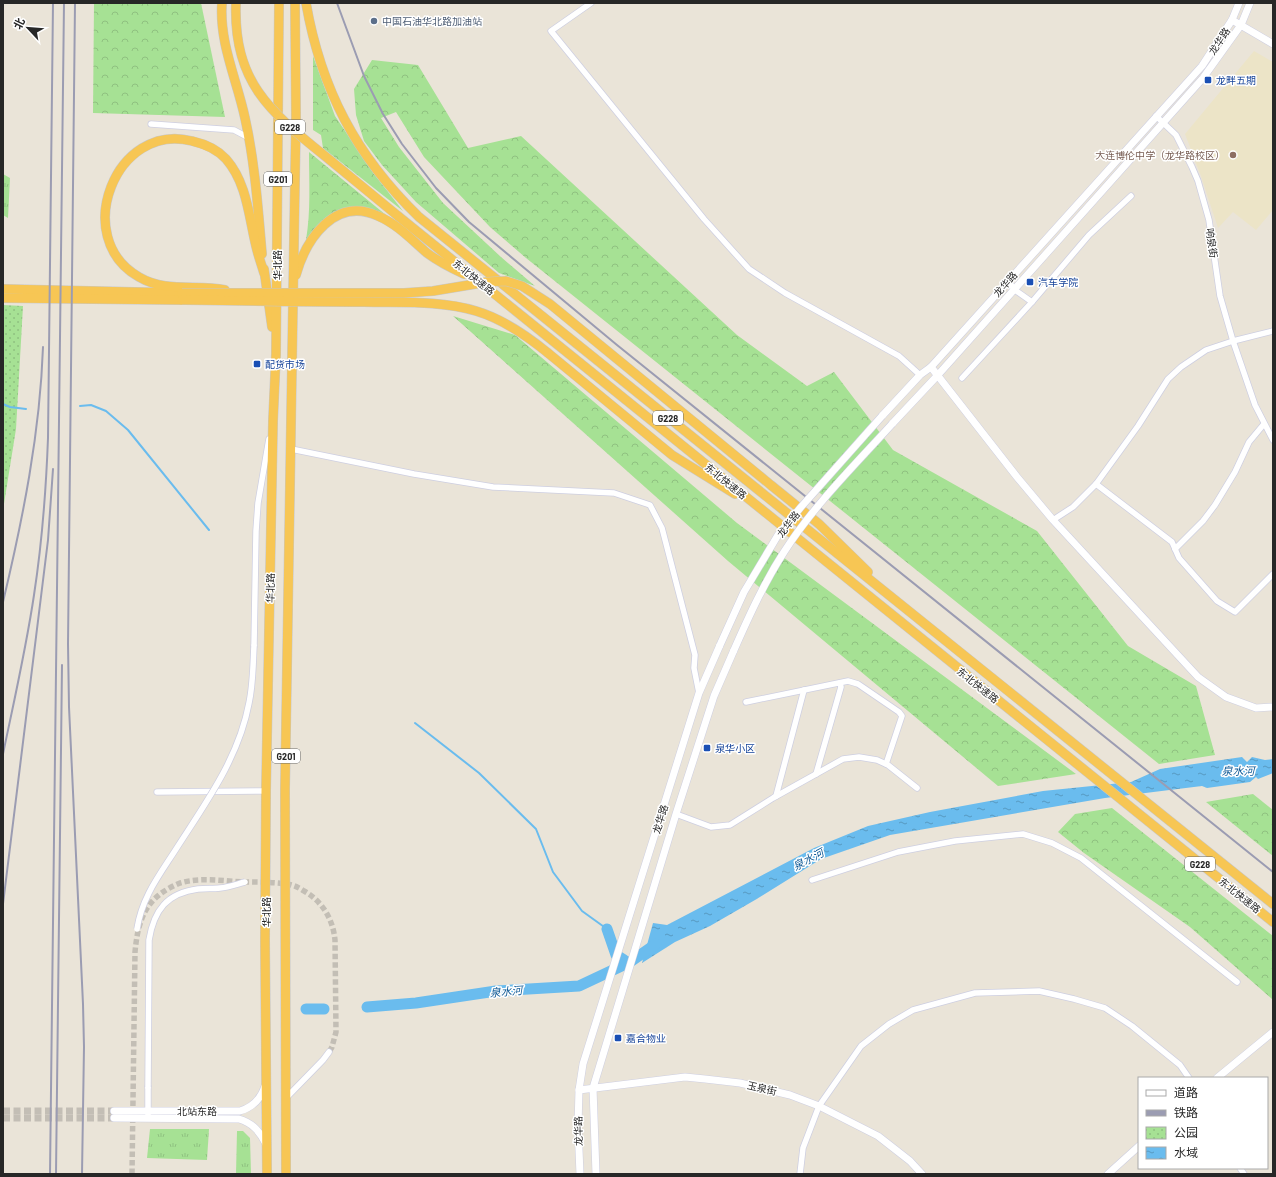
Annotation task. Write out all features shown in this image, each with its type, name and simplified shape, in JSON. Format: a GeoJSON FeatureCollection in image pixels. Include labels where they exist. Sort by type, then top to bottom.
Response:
{"type":"FeatureCollection","features":[{"type":"Feature","properties":{"kind":"highway"},"geometry":{"type":"LineString","coordinates":[[222,3],[222,31],[241,100],[249,138],[256,189],[264,273],[276,354]]}},
{"type":"Feature","properties":{"kind":"highway","name":"东北快速路"},"geometry":{"type":"LineString","coordinates":[[236,3],[235,20],[240,52],[253,83],[261,96],[271,109],[284,121],[398,216],[1273,922]]}},
{"type":"Feature","properties":{"kind":"highway","name":"华北路"},"geometry":{"type":"LineString","coordinates":[[267,1174],[266,791],[273,421],[276,354],[279,3]]}},
{"type":"Feature","properties":{"kind":"highway","name":"华北路"},"geometry":{"type":"LineString","coordinates":[[286,1174],[285,790],[296,118],[295,3]]}},
{"type":"Feature","properties":{"kind":"highway","name":"东北快速路"},"geometry":{"type":"LineString","coordinates":[[306,3],[317,51],[325,77],[341,113],[367,158],[408,207],[431,228],[1273,904]]}},
{"type":"Feature","properties":{"kind":"highway"},"geometry":{"type":"LineString","coordinates":[[182,293],[149,282],[130,271],[117,256],[105,227],[107,197],[113,181],[119,171],[144,147],[154,142],[166,139],[189,140],[208,146],[226,158],[232,166],[239,177],[243,189],[257,251],[264,273]]}},
{"type":"Feature","properties":{"kind":"highway"},"geometry":{"type":"LineString","coordinates":[[293,290],[297,272],[315,234],[329,220],[341,214],[354,211],[373,213],[386,220],[440,262],[480,282]]}},
{"type":"Feature","properties":{"kind":"highway"},"geometry":{"type":"LineString","coordinates":[[3,298],[182,293],[404,294],[496,281],[506,281],[522,286],[550,304],[835,538],[890,597]]}},
{"type":"Feature","properties":{"kind":"highway"},"geometry":{"type":"LineString","coordinates":[[3,288],[182,293],[450,305],[475,310],[501,320],[526,335],[672,454],[708,478],[763,511]]}},
{"type":"Feature","properties":{"kind":"street"},"geometry":{"type":"LineString","coordinates":[[591,3],[551,31],[704,219],[748,268],[785,293],[899,356],[920,375]]}},
{"type":"Feature","properties":{"kind":"street","name":"龙华路"},"geometry":{"type":"LineString","coordinates":[[580,1174],[578,1090],[583,1064],[607,992],[699,693],[744,592],[778,535],[800,507],[920,375],[931,367],[1202,66],[1232,20],[1239,3]]}},
{"type":"Feature","properties":{"kind":"street","name":"龙华路"},"geometry":{"type":"LineString","coordinates":[[596,1174],[593,1088],[676,814],[714,696],[757,600],[785,551],[813,513],[1015,290],[1203,78],[1241,25],[1250,3]]}},
{"type":"Feature","properties":{"kind":"street"},"geometry":{"type":"LineString","coordinates":[[1232,20],[1273,44]]}},
{"type":"Feature","properties":{"kind":"street","name":"响泉街"},"geometry":{"type":"LineString","coordinates":[[1156,116],[1176,135],[1198,180],[1209,220],[1220,296],[1233,341],[1255,406],[1273,440]]}},
{"type":"Feature","properties":{"kind":"street"},"geometry":{"type":"LineString","coordinates":[[151,124],[234,130],[249,138]]}},
{"type":"Feature","properties":{"kind":"street"},"geometry":{"type":"LineString","coordinates":[[962,378],[1032,302],[1089,235],[1131,196]]}},
{"type":"Feature","properties":{"kind":"street"},"geometry":{"type":"LineString","coordinates":[[1008,281],[1015,290],[1032,302]]}},
{"type":"Feature","properties":{"kind":"street"},"geometry":{"type":"LineString","coordinates":[[1053,520],[1073,507],[1096,484],[1138,426],[1168,379],[1181,366],[1206,350],[1233,341],[1273,331]]}},
{"type":"Feature","properties":{"kind":"street"},"geometry":{"type":"LineString","coordinates":[[931,367],[1017,477],[1053,520],[1198,677],[1226,697],[1256,708],[1273,707]]}},
{"type":"Feature","properties":{"kind":"street"},"geometry":{"type":"LineString","coordinates":[[137,929],[141,909],[149,892],[222,777],[237,747],[250,702],[253,674],[258,503],[262,473],[273,421]]}},
{"type":"Feature","properties":{"kind":"street"},"geometry":{"type":"LineString","coordinates":[[1175,549],[1203,521],[1215,505],[1235,472],[1250,442],[1264,424]]}},
{"type":"Feature","properties":{"kind":"street"},"geometry":{"type":"LineString","coordinates":[[291,449],[414,474],[493,487],[614,493],[650,505],[662,528],[695,655],[694,668],[699,693]]}},
{"type":"Feature","properties":{"kind":"street"},"geometry":{"type":"LineString","coordinates":[[1096,484],[1172,542],[1179,558],[1217,601],[1235,612],[1273,574]]}},
{"type":"Feature","properties":{"kind":"street"},"geometry":{"type":"LineString","coordinates":[[746,702],[848,681],[858,684],[899,712],[902,716],[886,764]]}},
{"type":"Feature","properties":{"kind":"street"},"geometry":{"type":"LineString","coordinates":[[816,774],[841,687],[840,683]]}},
{"type":"Feature","properties":{"kind":"street"},"geometry":{"type":"LineString","coordinates":[[776,796],[804,690]]}},
{"type":"Feature","properties":{"kind":"street"},"geometry":{"type":"LineString","coordinates":[[676,814],[711,827],[730,825],[776,796],[843,759],[859,757],[877,760],[886,764],[916,788]]}},
{"type":"Feature","properties":{"kind":"street"},"geometry":{"type":"LineString","coordinates":[[157,792],[266,791]]}},
{"type":"Feature","properties":{"kind":"street"},"geometry":{"type":"LineString","coordinates":[[812,880],[898,852],[955,841],[1023,834],[1052,843],[1081,858],[1237,982]]}},
{"type":"Feature","properties":{"kind":"street"},"geometry":{"type":"LineString","coordinates":[[148,1115],[149,940],[153,922],[163,905],[178,894],[199,889],[222,888],[244,882]]}},
{"type":"Feature","properties":{"kind":"street"},"geometry":{"type":"LineString","coordinates":[[800,1174],[803,1148],[819,1106],[860,1046],[889,1024],[913,1010],[975,993],[1039,991],[1105,1008],[1132,1026],[1180,1065],[1188,1077]]}},
{"type":"Feature","properties":{"kind":"street"},"geometry":{"type":"LineString","coordinates":[[1218,1077],[1273,1032]]}},
{"type":"Feature","properties":{"kind":"street"},"geometry":{"type":"LineString","coordinates":[[286,1099],[329,1052]]}},
{"type":"Feature","properties":{"kind":"street","name":"玉泉街"},"geometry":{"type":"LineString","coordinates":[[578,1090],[685,1078],[705,1078],[790,1095],[819,1106],[878,1136],[910,1162],[922,1174]]}},
{"type":"Feature","properties":{"kind":"street","name":"北站东路"},"geometry":{"type":"LineString","coordinates":[[114,1115],[240,1111],[247,1109],[259,1098],[266,1082]]}},
{"type":"Feature","properties":{"kind":"street","name":"北站东路"},"geometry":{"type":"LineString","coordinates":[[148,1115],[245,1121],[258,1130],[266,1145]]}},
{"type":"Feature","properties":{"kind":"street"},"geometry":{"type":"LineString","coordinates":[[1108,1174],[1138,1147]]}},
{"type":"Feature","properties":{"kind":"shaded area","name":"大连博伦中学（龙华路校区）"},"geometry":{"type":"Polygon","coordinates":[[[1254,51],[1273,62],[1273,210],[1256,230],[1233,212],[1218,228],[1185,134],[1254,51]]]}},
{"type":"Feature","properties":{"kind":"green space"},"geometry":{"type":"Polygon","coordinates":[[[94,3],[201,3],[225,117],[93,113],[94,3]]]}},
{"type":"Feature","properties":{"kind":"green space"},"geometry":{"type":"Polygon","coordinates":[[[313,56],[335,116],[374,174],[403,211],[323,148],[321,135],[313,130],[313,56]]]}},
{"type":"Feature","properties":{"kind":"green space"},"geometry":{"type":"Polygon","coordinates":[[[372,60],[418,65],[468,148],[521,136],[737,335],[807,386],[834,372],[893,450],[1037,531],[1128,646],[1196,686],[1215,755],[1159,764],[526,258],[490,227],[424,157],[396,112],[381,118],[399,147],[443,203],[501,257],[535,286],[499,273],[416,202],[382,165],[364,141],[356,115],[354,89],[372,60]]]}},
{"type":"Feature","properties":{"kind":"green space"},"geometry":{"type":"Polygon","coordinates":[[[309,152],[391,219],[379,212],[369,209],[356,207],[347,208],[331,214],[318,226],[308,241],[306,240],[309,207],[309,152]]]}},
{"type":"Feature","properties":{"kind":"green space"},"geometry":{"type":"Polygon","coordinates":[[[3,174],[10,178],[8,218],[3,215],[3,174]]]}},
{"type":"Feature","properties":{"kind":"green space"},"geometry":{"type":"Polygon","coordinates":[[[3,305],[23,306],[16,429],[3,510],[3,305]]]}},
{"type":"Feature","properties":{"kind":"green space"},"geometry":{"type":"Polygon","coordinates":[[[453,316],[515,335],[737,523],[1076,774],[998,786],[728,561],[453,316]]]}},
{"type":"Feature","properties":{"kind":"green space"},"geometry":{"type":"Polygon","coordinates":[[[1253,794],[1273,810],[1273,856],[1206,802],[1253,794]]]}},
{"type":"Feature","properties":{"kind":"green space"},"geometry":{"type":"Polygon","coordinates":[[[1112,808],[1273,936],[1273,1000],[1190,927],[1084,853],[1058,832],[1075,814],[1112,808]]]}},
{"type":"Feature","properties":{"kind":"green space"},"geometry":{"type":"Polygon","coordinates":[[[150,1129],[209,1129],[207,1160],[147,1158],[150,1129]]]}},
{"type":"Feature","properties":{"kind":"green space"},"geometry":{"type":"Polygon","coordinates":[[[237,1131],[243,1131],[250,1138],[251,1174],[236,1174],[237,1131]]]}},
{"type":"Feature","properties":{"kind":"water","name":"泉水河"},"geometry":{"type":"Polygon","coordinates":[[[1242,757],[1247,762],[1252,757],[1265,760],[1273,759],[1273,773],[1258,779],[1256,777],[1250,782],[1207,788],[1202,786],[1105,798],[890,835],[821,859],[755,900],[710,926],[675,942],[642,963],[653,923],[667,925],[814,848],[868,826],[930,812],[1043,791],[1131,782],[1160,769],[1242,757]]]}},
{"type":"Feature","properties":{"kind":"waterway"},"geometry":{"type":"LineString","coordinates":[[3,404],[10,407],[26,409]]}},
{"type":"Feature","properties":{"kind":"waterway"},"geometry":{"type":"LineString","coordinates":[[80,406],[91,405],[106,411],[128,430],[209,530]]}},
{"type":"Feature","properties":{"kind":"waterway"},"geometry":{"type":"LineString","coordinates":[[415,723],[479,773],[536,829],[553,872],[582,911],[607,929]]}},
{"type":"Feature","properties":{"kind":"waterway"},"geometry":{"type":"LineString","coordinates":[[607,929],[616,955],[624,960]]}},
{"type":"Feature","properties":{"kind":"waterway","name":"泉水河"},"geometry":{"type":"LineString","coordinates":[[367,1007],[416,1003],[496,991],[579,986],[630,962],[656,944]]}},
{"type":"Feature","properties":{"kind":"waterway","name":"泉水河"},"geometry":{"type":"LineString","coordinates":[[306,1009],[324,1009]]}},
{"type":"Feature","properties":{"kind":"tunnel"},"geometry":{"type":"LineString","coordinates":[[132,1174],[135,952],[139,928],[144,914],[153,901],[166,890],[180,883],[196,880],[276,883],[296,886],[316,900],[326,911],[332,925],[335,940],[336,1032],[329,1052]]}},
{"type":"Feature","properties":{"kind":"tunnel"},"geometry":{"type":"LineString","coordinates":[[3,1111],[114,1111]]}},
{"type":"Feature","properties":{"kind":"tunnel"},"geometry":{"type":"LineString","coordinates":[[3,1118],[114,1118]]}},
{"type":"Feature","properties":{"kind":"railway"},"geometry":{"type":"LineString","coordinates":[[3,754],[31,615],[37,575],[45,497],[48,438],[53,3]]}},
{"type":"Feature","properties":{"kind":"railway"},"geometry":{"type":"LineString","coordinates":[[50,1174],[64,3]]}},
{"type":"Feature","properties":{"kind":"railway"},"geometry":{"type":"LineString","coordinates":[[75,3],[68,644],[69,707],[83,1004],[84,1047],[82,1174]]}},
{"type":"Feature","properties":{"kind":"railway"},"geometry":{"type":"LineString","coordinates":[[337,3],[364,76],[383,114],[402,144],[436,188],[469,222],[617,345],[1273,872]]}},
{"type":"Feature","properties":{"kind":"railway"},"geometry":{"type":"LineString","coordinates":[[3,602],[24,507],[38,411],[43,347]]}},
{"type":"Feature","properties":{"kind":"railway"},"geometry":{"type":"LineString","coordinates":[[3,904],[48,540],[53,469]]}},
{"type":"Feature","properties":{"kind":"railway"},"geometry":{"type":"LineString","coordinates":[[56,1174],[62,665]]}},
{"type":"Feature","properties":{"kind":"place","name":"中国石油华北路加油站"},"geometry":{"type":"Point","coordinates":[374,21]}},
{"type":"Feature","properties":{"kind":"place","name":"龙畔五期"},"geometry":{"type":"Point","coordinates":[1208,80]}},
{"type":"Feature","properties":{"kind":"place","name":"大连博伦中学（龙华路校区）"},"geometry":{"type":"Point","coordinates":[1233,155]}},
{"type":"Feature","properties":{"kind":"place","name":"汽车学院"},"geometry":{"type":"Point","coordinates":[1030,282]}},
{"type":"Feature","properties":{"kind":"place","name":"配货市场"},"geometry":{"type":"Point","coordinates":[257,364]}},
{"type":"Feature","properties":{"kind":"place","name":"泉华小区"},"geometry":{"type":"Point","coordinates":[707,748]}},
{"type":"Feature","properties":{"kind":"place","name":"嘉合物业"},"geometry":{"type":"Point","coordinates":[618,1038]}}]}
